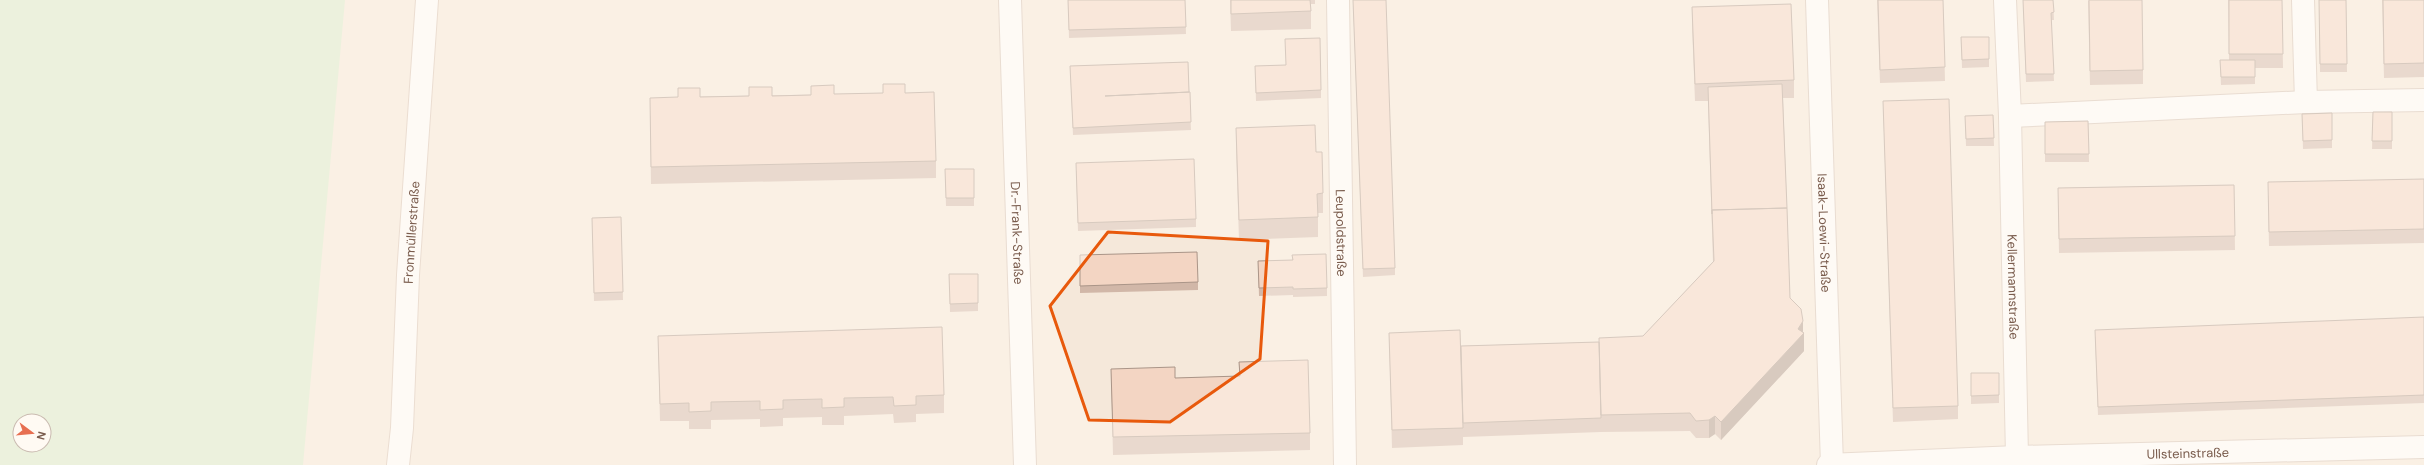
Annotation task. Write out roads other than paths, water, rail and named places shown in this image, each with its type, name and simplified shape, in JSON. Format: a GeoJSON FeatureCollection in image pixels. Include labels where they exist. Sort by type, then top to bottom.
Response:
{"type":"FeatureCollection","features":[{"type":"Feature","properties":{"kind":"street","name":"Fronmüllerstraße"},"geometry":{"type":"LineString","coordinates":[[398,465],[402,428],[409,261],[427,0]]}},
{"type":"Feature","properties":{"kind":"street","name":"Dr.-Frank-Straße"},"geometry":{"type":"LineString","coordinates":[[1010,0],[1025,465]]}},
{"type":"Feature","properties":{"kind":"street","name":"Leupoldstraße"},"geometry":{"type":"LineString","coordinates":[[1338,0],[1345,465]]}},
{"type":"Feature","properties":{"kind":"street","name":"Isaak-Loewi-Straße"},"geometry":{"type":"LineString","coordinates":[[1817,0],[1832,465]]}},
{"type":"Feature","properties":{"kind":"street","name":"Kellermannstraße"},"geometry":{"type":"LineString","coordinates":[[2005,0],[2010,116],[2017,457]]}},
{"type":"Feature","properties":{"kind":"street"},"geometry":{"type":"LineString","coordinates":[[2302,0],[2306,102]]}},
{"type":"Feature","properties":{"kind":"street"},"geometry":{"type":"LineString","coordinates":[[2010,116],[2306,102],[2424,100]]}},
{"type":"Feature","properties":{"kind":"street","name":"Ullsteinstraße"},"geometry":{"type":"LineString","coordinates":[[1828,465],[1914,464],[2017,457],[2424,447]]}}]}
